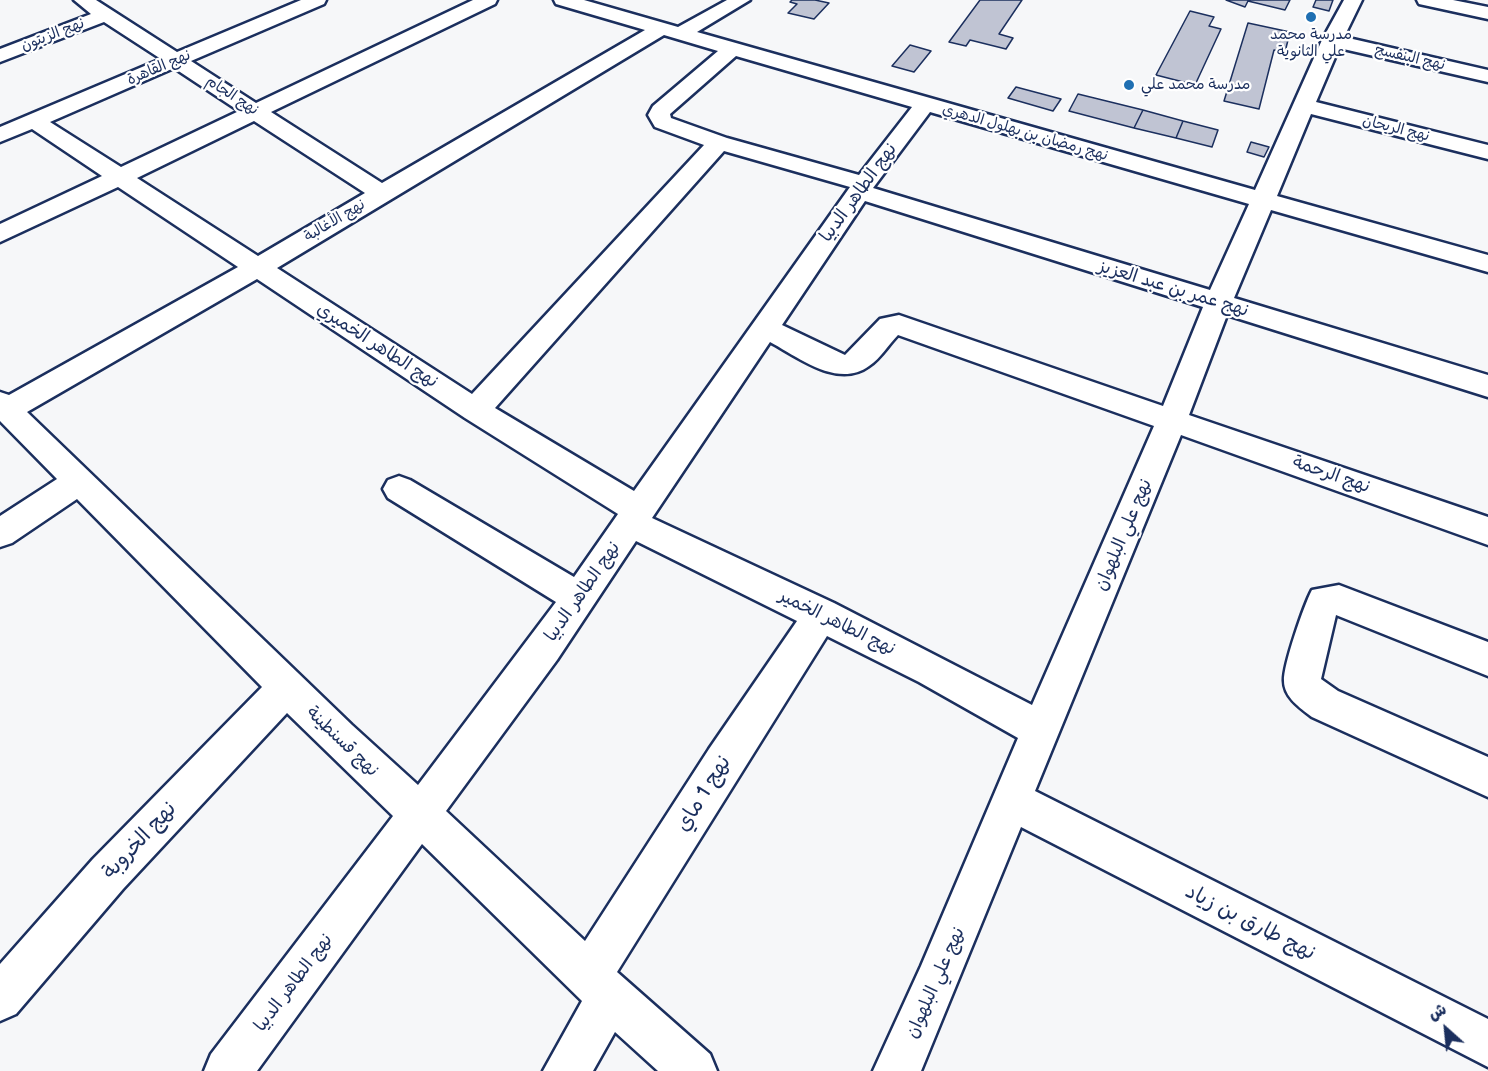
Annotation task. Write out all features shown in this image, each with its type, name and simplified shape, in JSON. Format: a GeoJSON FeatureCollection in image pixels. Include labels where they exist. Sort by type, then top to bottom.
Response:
{"type":"FeatureCollection","features":[{"type":"Feature","properties":{"kind":"street","name":"نهج الجام"},"geometry":{"type":"LineString","coordinates":[[83,0],[381,192]]}},
{"type":"Feature","properties":{"kind":"street","name":"نهج القاهرة"},"geometry":{"type":"LineString","coordinates":[[0,135],[317,0]]}},
{"type":"Feature","properties":{"kind":"street"},"geometry":{"type":"LineString","coordinates":[[0,234],[488,0]]}},
{"type":"Feature","properties":{"kind":"street","name":"نهج رمضان بن بهلول الدهري"},"geometry":{"type":"LineString","coordinates":[[563,0],[1488,264]]}},
{"type":"Feature","properties":{"kind":"street","name":"نهج الأغالبة"},"geometry":{"type":"LineString","coordinates":[[3,407],[257,268],[381,192],[672,31],[741,0]]}},
{"type":"Feature","properties":{"kind":"street","name":"نهج علي البلهوان"},"geometry":{"type":"LineString","coordinates":[[897,1071],[1013,801],[1040,729],[1172,420],[1218,303],[1332,40],[1353,0]]}},
{"type":"Feature","properties":{"kind":"street"},"geometry":{"type":"LineString","coordinates":[[1426,0],[1488,13]]}},
{"type":"Feature","properties":{"kind":"street","name":"نهج الزيتون"},"geometry":{"type":"LineString","coordinates":[[0,56],[106,15]]}},
{"type":"Feature","properties":{"kind":"street","name":"نهج البنفسج"},"geometry":{"type":"LineString","coordinates":[[1332,40],[1488,76]]}},
{"type":"Feature","properties":{"kind":"street","name":"نهج عمر بن عبد العزيز"},"geometry":{"type":"LineString","coordinates":[[733,48],[659,115],[663,122],[719,143],[1218,303],[1488,386]]}},
{"type":"Feature","properties":{"kind":"street","name":"نهج الطاهر الدبيا"},"geometry":{"type":"LineString","coordinates":[[228,1071],[579,598],[861,188],[925,104]]}},
{"type":"Feature","properties":{"kind":"street","name":"نهج الريحان"},"geometry":{"type":"LineString","coordinates":[[1304,106],[1488,152]]}},
{"type":"Feature","properties":{"kind":"street","name":"نهج الطاهر الخميري"},"geometry":{"type":"LineString","coordinates":[[34,121],[634,517]]}},
{"type":"Feature","properties":{"kind":"street"},"geometry":{"type":"LineString","coordinates":[[475,410],[719,143]]}},
{"type":"Feature","properties":{"kind":"street","name":"نهج الرحمة"},"geometry":{"type":"LineString","coordinates":[[765,328],[839,365],[847,366],[862,358],[890,326],[899,325],[1488,531]]}},
{"type":"Feature","properties":{"kind":"street","name":"نهج قسنطينة"},"geometry":{"type":"LineString","coordinates":[[3,407],[418,816],[503,891],[600,987],[693,1071]]}},
{"type":"Feature","properties":{"kind":"street"},"geometry":{"type":"LineString","coordinates":[[0,533],[78,482]]}},
{"type":"Feature","properties":{"kind":"street"},"geometry":{"type":"LineString","coordinates":[[399,489],[579,598]]}},
{"type":"Feature","properties":{"kind":"street","name":"نهج الطاهر الخمير"},"geometry":{"type":"LineString","coordinates":[[634,517],[932,670],[1040,729]]}},
{"type":"Feature","properties":{"kind":"street"},"geometry":{"type":"LineString","coordinates":[[1488,659],[1340,600],[1329,599],[1324,601],[1321,607],[1302,681],[1305,689],[1325,704],[1488,777]]}},
{"type":"Feature","properties":{"kind":"street","name":"نهج 1 ماي"},"geometry":{"type":"LineString","coordinates":[[567,1071],[600,987],[723,763],[822,614]]}},
{"type":"Feature","properties":{"kind":"street","name":"نهج الخروبة"},"geometry":{"type":"LineString","coordinates":[[0,998],[108,874],[286,688]]}},
{"type":"Feature","properties":{"kind":"street","name":"نهج طارق بن زياد"},"geometry":{"type":"LineString","coordinates":[[1013,801],[1488,1044]]}},
{"type":"Feature","properties":{"kind":"building"},"geometry":{"type":"Polygon","coordinates":[[[792,0],[815,0],[829,3],[814,19],[788,13],[797,4],[790,2],[792,0]]]}},
{"type":"Feature","properties":{"kind":"building"},"geometry":{"type":"Polygon","coordinates":[[[980,0],[1022,0],[999,34],[1013,38],[1006,49],[970,40],[966,46],[949,42],[980,0]]]}},
{"type":"Feature","properties":{"kind":"building"},"geometry":{"type":"Polygon","coordinates":[[[1226,0],[1290,0],[1285,10],[1248,1],[1245,7],[1226,0]]]}},
{"type":"Feature","properties":{"kind":"building"},"geometry":{"type":"Polygon","coordinates":[[[1316,0],[1333,0],[1329,11],[1313,7],[1316,0]]]}},
{"type":"Feature","properties":{"kind":"building"},"geometry":{"type":"Polygon","coordinates":[[[1190,11],[1214,17],[1209,26],[1221,29],[1195,85],[1156,75],[1190,11]]]}},
{"type":"Feature","properties":{"kind":"building"},"geometry":{"type":"Polygon","coordinates":[[[1248,23],[1290,32],[1285,52],[1274,50],[1259,109],[1224,101],[1248,23]]]}},
{"type":"Feature","properties":{"kind":"building"},"geometry":{"type":"Polygon","coordinates":[[[910,45],[931,51],[914,72],[892,66],[910,45]]]}},
{"type":"Feature","properties":{"kind":"building"},"geometry":{"type":"Polygon","coordinates":[[[1016,87],[1061,99],[1053,111],[1008,98],[1016,87]]]}},
{"type":"Feature","properties":{"kind":"building"},"geometry":{"type":"Polygon","coordinates":[[[1078,94],[1143,110],[1134,128],[1069,111],[1078,94]]]}},
{"type":"Feature","properties":{"kind":"building"},"geometry":{"type":"Polygon","coordinates":[[[1143,110],[1183,121],[1176,138],[1134,128],[1143,110]]]}},
{"type":"Feature","properties":{"kind":"building"},"geometry":{"type":"Polygon","coordinates":[[[1183,121],[1218,130],[1212,147],[1176,138],[1183,121]]]}},
{"type":"Feature","properties":{"kind":"building"},"geometry":{"type":"Polygon","coordinates":[[[1251,142],[1269,147],[1264,157],[1247,152],[1251,142]]]}},
{"type":"Feature","properties":{"kind":"place","name":"مدرسة محمد علي الثانوية"},"geometry":{"type":"Point","coordinates":[1311,17]}},
{"type":"Feature","properties":{"kind":"place","name":"مدرسة محمد علي"},"geometry":{"type":"Point","coordinates":[1129,85]}}]}
